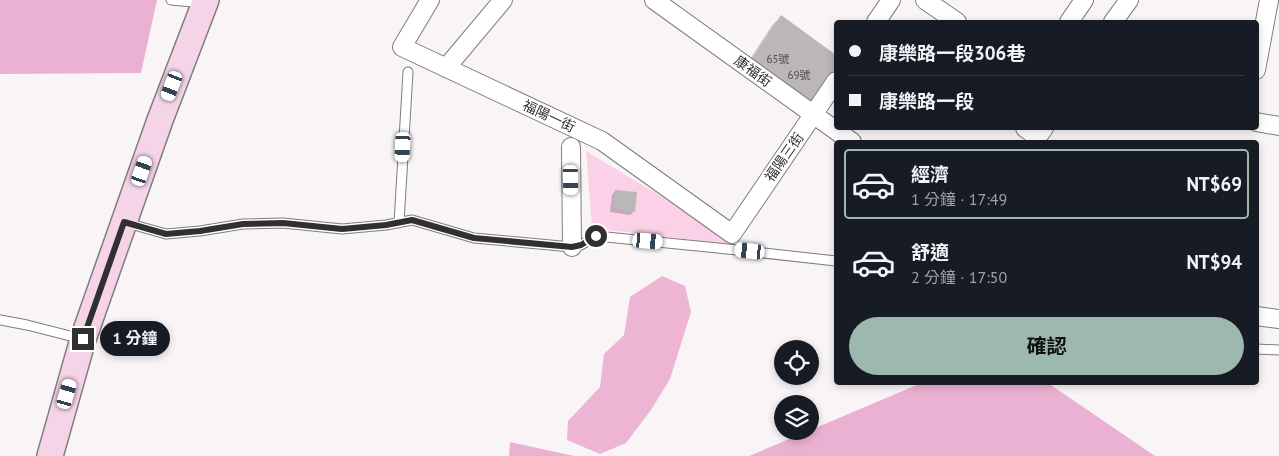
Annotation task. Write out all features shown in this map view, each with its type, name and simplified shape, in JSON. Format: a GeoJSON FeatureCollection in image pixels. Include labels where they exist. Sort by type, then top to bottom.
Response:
{"type":"FeatureCollection","features":[{"type":"Feature","properties":{"kind":"street","name":"福陽一街"},"geometry":{"type":"LineString","coordinates":[[430,0],[402,47],[602,141],[732,234]]}},
{"type":"Feature","properties":{"kind":"street"},"geometry":{"type":"LineString","coordinates":[[446,68],[503,0]]}},
{"type":"Feature","properties":{"kind":"street"},"geometry":{"type":"LineString","coordinates":[[877,20],[891,0]]}},
{"type":"Feature","properties":{"kind":"street"},"geometry":{"type":"LineString","coordinates":[[925,0],[954,20]]}},
{"type":"Feature","properties":{"kind":"street"},"geometry":{"type":"LineString","coordinates":[[1070,20],[1084,0]]}},
{"type":"Feature","properties":{"kind":"street"},"geometry":{"type":"LineString","coordinates":[[1115,20],[1129,0]]}},
{"type":"Feature","properties":{"kind":"street"},"geometry":{"type":"LineString","coordinates":[[1259,54],[1269,0]]}},
{"type":"Feature","properties":{"kind":"street"},"geometry":{"type":"LineString","coordinates":[[50,456],[83,339],[160,120],[205,2]]}},
{"type":"Feature","properties":{"kind":"street","name":"康福街"},"geometry":{"type":"LineString","coordinates":[[660,2],[834,129]]}},
{"type":"Feature","properties":{"kind":"street","name":"福陽三街"},"geometry":{"type":"LineString","coordinates":[[732,234],[834,84]]}},
{"type":"Feature","properties":{"kind":"street"},"geometry":{"type":"LineString","coordinates":[[1259,123],[1279,126]]}},
{"type":"Feature","properties":{"kind":"street","name":"康福街"},"geometry":{"type":"LineString","coordinates":[[835,130],[849,140]]}},
{"type":"Feature","properties":{"kind":"street"},"geometry":{"type":"LineString","coordinates":[[571,147],[572,247]]}},
{"type":"Feature","properties":{"kind":"street"},"geometry":{"type":"LineString","coordinates":[[1259,316],[1279,319]]}},
{"type":"Feature","properties":{"kind":"lane"},"geometry":{"type":"LineString","coordinates":[[171,0],[205,2]]}},
{"type":"Feature","properties":{"kind":"lane"},"geometry":{"type":"LineString","coordinates":[[399,222],[408,72]]}},
{"type":"Feature","properties":{"kind":"lane"},"geometry":{"type":"LineString","coordinates":[[124,222],[166,234],[243,224],[283,223],[342,229],[386,225],[412,220],[474,238],[572,247],[581,245],[596,236],[834,261]]}},
{"type":"Feature","properties":{"kind":"lane"},"geometry":{"type":"LineString","coordinates":[[0,320],[83,339]]}},
{"type":"Feature","properties":{"kind":"lane"},"geometry":{"type":"LineString","coordinates":[[1259,349],[1279,350]]}},
{"type":"Feature","properties":{"kind":"shaded area"},"geometry":{"type":"Polygon","coordinates":[[[0,0],[157,0],[141,73],[0,74],[0,0]]]}},
{"type":"Feature","properties":{"kind":"shaded area"},"geometry":{"type":"Polygon","coordinates":[[[586,151],[727,236],[727,244],[592,228],[586,151]]]}},
{"type":"Feature","properties":{"kind":"shaded area"},"geometry":{"type":"Polygon","coordinates":[[[662,276],[685,286],[691,312],[670,379],[651,410],[626,443],[600,454],[567,440],[568,421],[600,387],[604,354],[624,335],[630,297],[662,276]]]}},
{"type":"Feature","properties":{"kind":"shaded area"},"geometry":{"type":"Polygon","coordinates":[[[917,385],[1051,385],[1155,456],[749,456],[787,440],[819,440],[819,426],[917,385]]]}},
{"type":"Feature","properties":{"kind":"shaded area"},"geometry":{"type":"Polygon","coordinates":[[[510,442],[574,456],[509,456],[510,442]]]}},
{"type":"Feature","properties":{"kind":"building"},"geometry":{"type":"Polygon","coordinates":[[[781,15],[834,54],[834,74],[813,104],[752,59],[781,15]]]}},
{"type":"Feature","properties":{"kind":"building"},"geometry":{"type":"Polygon","coordinates":[[[615,190],[637,192],[635,212],[613,209],[615,190]]]}},
{"type":"Feature","properties":{"kind":"route"},"geometry":{"type":"LineString","coordinates":[[83,339],[124,222],[166,234],[243,224],[283,223],[342,229],[386,225],[412,220],[474,238],[572,247],[581,245],[596,236]]}}]}
